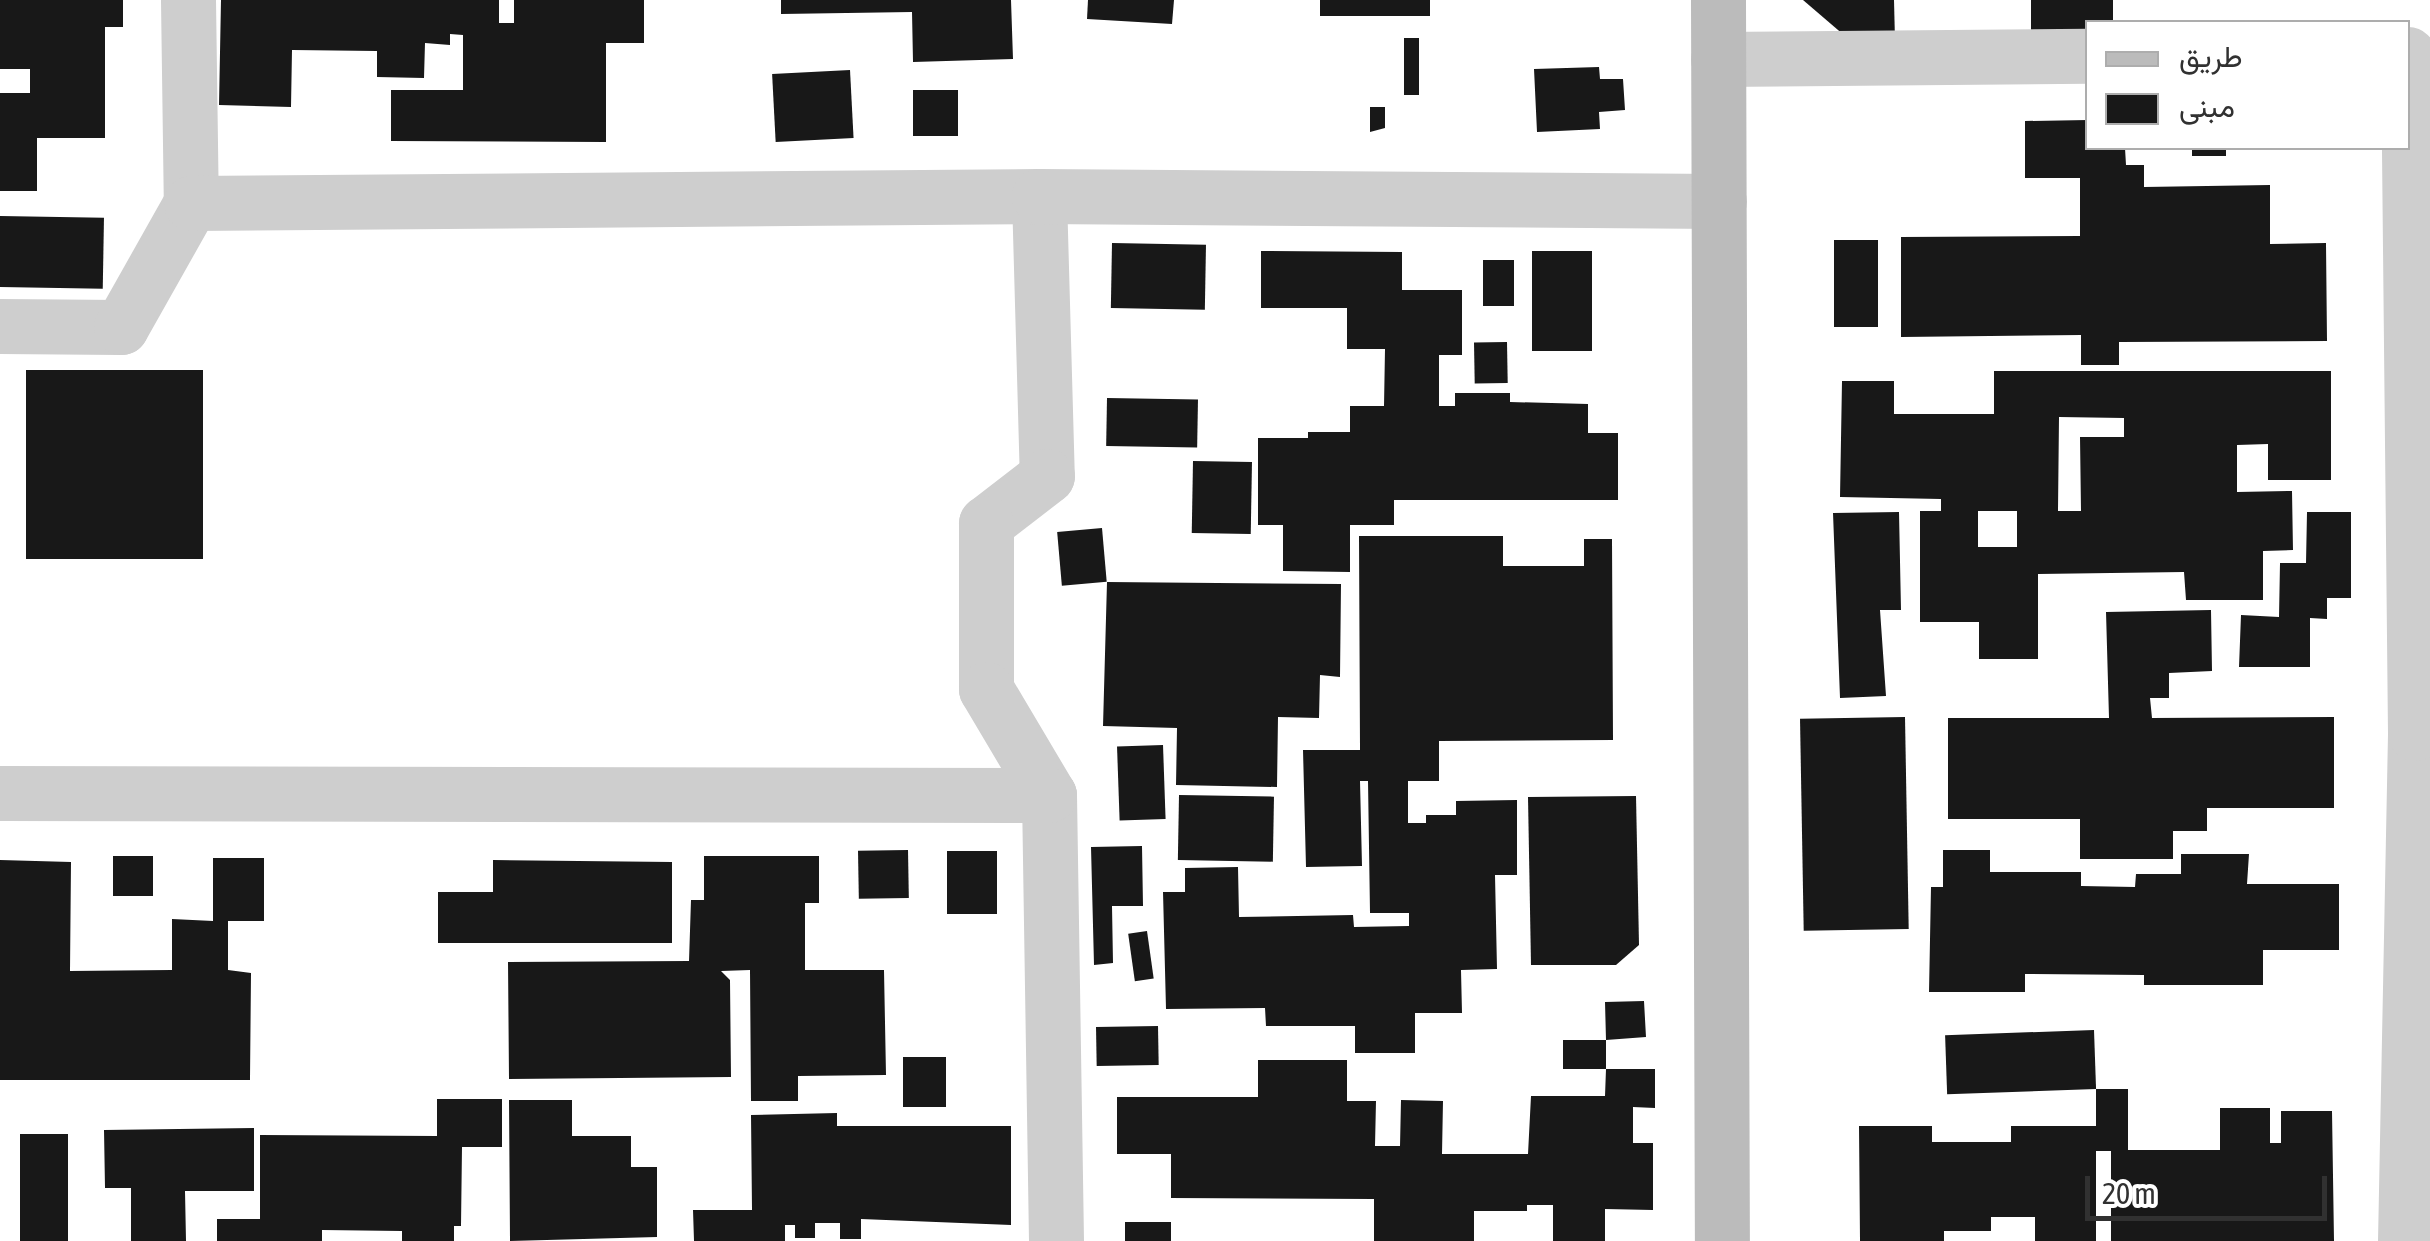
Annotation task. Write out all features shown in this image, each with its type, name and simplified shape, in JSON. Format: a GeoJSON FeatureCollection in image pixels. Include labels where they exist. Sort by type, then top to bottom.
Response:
{"type":"FeatureCollection","features":[{"type":"Feature","properties":{"kind":"street"},"geometry":{"type":"LineString","coordinates":[[0,326],[120,327],[191,202],[188,0]]}},
{"type":"Feature","properties":{"kind":"street"},"geometry":{"type":"LineString","coordinates":[[1718,0],[1722,1241]]}},
{"type":"Feature","properties":{"kind":"street"},"geometry":{"type":"LineString","coordinates":[[1718,59],[2085,56]]}},
{"type":"Feature","properties":{"kind":"street"},"geometry":{"type":"LineString","coordinates":[[2404,1241],[2422,733],[2410,150]]}},
{"type":"Feature","properties":{"kind":"street"},"geometry":{"type":"LineString","coordinates":[[191,202],[1039,196],[1719,201]]}},
{"type":"Feature","properties":{"kind":"street"},"geometry":{"type":"LineString","coordinates":[[1039,196],[1046,476],[986,523],[986,689],[1049,795],[1056,1241]]}},
{"type":"Feature","properties":{"kind":"street"},"geometry":{"type":"LineString","coordinates":[[0,792],[1049,795]]}},
{"type":"Feature","properties":{"kind":"building"},"geometry":{"type":"Polygon","coordinates":[[[0,0],[123,0],[123,27],[105,27],[105,138],[37,138],[37,191],[0,191],[0,93],[30,93],[30,69],[0,69],[0,0]]]}},
{"type":"Feature","properties":{"kind":"building"},"geometry":{"type":"Polygon","coordinates":[[[221,0],[499,0],[499,23],[514,23],[514,0],[644,0],[644,43],[606,43],[606,142],[391,141],[391,90],[463,90],[463,35],[450,34],[450,45],[425,43],[424,78],[377,77],[377,51],[292,50],[291,107],[219,105],[221,0]]]}},
{"type":"Feature","properties":{"kind":"building"},"geometry":{"type":"Polygon","coordinates":[[[781,0],[1011,0],[1013,59],[913,62],[912,12],[781,14],[781,0]]]}},
{"type":"Feature","properties":{"kind":"building"},"geometry":{"type":"Polygon","coordinates":[[[1088,0],[1174,0],[1172,24],[1087,19],[1088,0]]]}},
{"type":"Feature","properties":{"kind":"building"},"geometry":{"type":"Polygon","coordinates":[[[1320,0],[1430,0],[1430,16],[1320,16],[1320,0]]]}},
{"type":"Feature","properties":{"kind":"building"},"geometry":{"type":"Polygon","coordinates":[[[1803,0],[1894,0],[1895,41],[1852,42],[1803,0]]]}},
{"type":"Feature","properties":{"kind":"building"},"geometry":{"type":"Polygon","coordinates":[[[2031,0],[2113,0],[2113,20],[2085,20],[2085,30],[2031,30],[2031,0]]]}},
{"type":"Feature","properties":{"kind":"building"},"geometry":{"type":"Polygon","coordinates":[[[1404,38],[1419,38],[1419,95],[1404,95],[1404,38]]]}},
{"type":"Feature","properties":{"kind":"building"},"geometry":{"type":"Polygon","coordinates":[[[1599,67],[1600,79],[1623,79],[1625,110],[1599,112],[1600,129],[1537,132],[1534,69],[1599,67]]]}},
{"type":"Feature","properties":{"kind":"building"},"geometry":{"type":"Polygon","coordinates":[[[850,70],[854,138],[776,142],[772,74],[850,70]]]}},
{"type":"Feature","properties":{"kind":"building"},"geometry":{"type":"Polygon","coordinates":[[[913,90],[958,90],[958,136],[913,136],[913,90]]]}},
{"type":"Feature","properties":{"kind":"building"},"geometry":{"type":"Polygon","coordinates":[[[1370,107],[1385,107],[1385,128],[1370,132],[1370,107]]]}},
{"type":"Feature","properties":{"kind":"building"},"geometry":{"type":"Polygon","coordinates":[[[2085,120],[2085,150],[2125,150],[2126,165],[2144,165],[2144,187],[2270,185],[2270,244],[2326,243],[2327,341],[2119,342],[2119,365],[2081,365],[2081,335],[1901,337],[1901,237],[2080,236],[2080,178],[2025,178],[2025,121],[2085,120]]]}},
{"type":"Feature","properties":{"kind":"building"},"geometry":{"type":"Polygon","coordinates":[[[2192,150],[2226,150],[2226,156],[2192,156],[2192,150]]]}},
{"type":"Feature","properties":{"kind":"building"},"geometry":{"type":"Polygon","coordinates":[[[0,216],[104,218],[103,289],[0,287],[0,216]]]}},
{"type":"Feature","properties":{"kind":"building"},"geometry":{"type":"Polygon","coordinates":[[[1834,240],[1878,240],[1878,327],[1834,327],[1834,240]]]}},
{"type":"Feature","properties":{"kind":"building"},"geometry":{"type":"Polygon","coordinates":[[[1112,243],[1206,245],[1205,310],[1111,308],[1112,243]]]}},
{"type":"Feature","properties":{"kind":"building"},"geometry":{"type":"Polygon","coordinates":[[[1261,251],[1402,252],[1402,290],[1462,290],[1462,355],[1439,355],[1439,406],[1455,406],[1455,393],[1510,393],[1510,402],[1588,404],[1588,433],[1618,433],[1618,500],[1394,500],[1394,525],[1350,525],[1350,572],[1283,571],[1283,525],[1258,525],[1258,438],[1308,438],[1308,432],[1350,432],[1350,406],[1384,406],[1385,349],[1347,349],[1347,308],[1261,308],[1261,251]]]}},
{"type":"Feature","properties":{"kind":"building"},"geometry":{"type":"Polygon","coordinates":[[[1532,251],[1592,251],[1592,351],[1532,351],[1532,251]]]}},
{"type":"Feature","properties":{"kind":"building"},"geometry":{"type":"Polygon","coordinates":[[[1483,260],[1514,260],[1514,306],[1483,306],[1483,260]]]}},
{"type":"Feature","properties":{"kind":"building"},"geometry":{"type":"Polygon","coordinates":[[[1507,342],[1508,383],[1475,384],[1474,343],[1507,342]]]}},
{"type":"Feature","properties":{"kind":"building"},"geometry":{"type":"Polygon","coordinates":[[[26,370],[203,370],[203,559],[26,559],[26,370]]]}},
{"type":"Feature","properties":{"kind":"building"},"geometry":{"type":"Polygon","coordinates":[[[1994,371],[2331,371],[2331,480],[2268,480],[2268,444],[2237,445],[2237,492],[2292,491],[2293,550],[2263,551],[2263,600],[2186,600],[2184,572],[2038,574],[2038,659],[1979,659],[1979,622],[1920,622],[1920,511],[1941,511],[1941,499],[1840,497],[1842,381],[1894,381],[1894,414],[1994,414],[1994,371]],[[2059,417],[2058,511],[2081,511],[2080,437],[2124,437],[2124,418],[2059,417]],[[1978,511],[1978,547],[2017,547],[2017,511],[1978,511]]]}},
{"type":"Feature","properties":{"kind":"building"},"geometry":{"type":"Polygon","coordinates":[[[1107,398],[1198,400],[1197,448],[1106,446],[1107,398]]]}},
{"type":"Feature","properties":{"kind":"building"},"geometry":{"type":"Polygon","coordinates":[[[1193,461],[1252,462],[1251,534],[1192,533],[1193,461]]]}},
{"type":"Feature","properties":{"kind":"building"},"geometry":{"type":"Polygon","coordinates":[[[1899,512],[1901,610],[1880,610],[1886,696],[1840,698],[1833,513],[1899,512]]]}},
{"type":"Feature","properties":{"kind":"building"},"geometry":{"type":"Polygon","coordinates":[[[2307,512],[2351,512],[2351,598],[2327,598],[2327,619],[2310,618],[2310,667],[2239,667],[2241,615],[2279,617],[2280,563],[2306,563],[2307,512]]]}},
{"type":"Feature","properties":{"kind":"building"},"geometry":{"type":"Polygon","coordinates":[[[1102,528],[1107,582],[1062,586],[1057,532],[1102,528]]]}},
{"type":"Feature","properties":{"kind":"building"},"geometry":{"type":"Polygon","coordinates":[[[1359,536],[1503,536],[1503,566],[1584,566],[1584,539],[1612,539],[1613,740],[1439,741],[1439,781],[1408,781],[1408,823],[1426,823],[1426,815],[1456,815],[1456,801],[1517,800],[1517,875],[1495,875],[1497,969],[1461,970],[1462,1013],[1415,1013],[1415,1053],[1355,1053],[1355,1026],[1266,1026],[1265,1008],[1166,1009],[1163,892],[1185,892],[1185,868],[1238,867],[1239,917],[1353,915],[1354,927],[1409,926],[1409,913],[1370,913],[1368,781],[1360,781],[1362,866],[1306,867],[1303,750],[1360,750],[1359,536]]]}},
{"type":"Feature","properties":{"kind":"building"},"geometry":{"type":"Polygon","coordinates":[[[1107,582],[1341,584],[1340,677],[1320,675],[1319,718],[1278,717],[1277,787],[1176,785],[1177,728],[1103,726],[1107,582]]]}},
{"type":"Feature","properties":{"kind":"building"},"geometry":{"type":"Polygon","coordinates":[[[2211,610],[2212,671],[2169,673],[2169,698],[2150,698],[2152,718],[2334,717],[2334,808],[2207,808],[2207,831],[2173,831],[2173,859],[2080,859],[2080,819],[1948,819],[1948,718],[2109,718],[2106,612],[2211,610]]]}},
{"type":"Feature","properties":{"kind":"building"},"geometry":{"type":"Polygon","coordinates":[[[1905,717],[1909,929],[1804,931],[1800,719],[1905,717]]]}},
{"type":"Feature","properties":{"kind":"building"},"geometry":{"type":"Polygon","coordinates":[[[1163,745],[1166,819],[1120,821],[1117,747],[1163,745]]]}},
{"type":"Feature","properties":{"kind":"building"},"geometry":{"type":"Polygon","coordinates":[[[1179,795],[1274,797],[1273,862],[1178,860],[1179,795]]]}},
{"type":"Feature","properties":{"kind":"building"},"geometry":{"type":"Polygon","coordinates":[[[1636,796],[1639,945],[1616,965],[1531,965],[1528,797],[1636,796]]]}},
{"type":"Feature","properties":{"kind":"building"},"geometry":{"type":"Polygon","coordinates":[[[1142,846],[1143,906],[1112,906],[1113,963],[1094,965],[1091,847],[1142,846]]]}},
{"type":"Feature","properties":{"kind":"building"},"geometry":{"type":"Polygon","coordinates":[[[908,850],[909,898],[859,899],[858,851],[908,850]]]}},
{"type":"Feature","properties":{"kind":"building"},"geometry":{"type":"Polygon","coordinates":[[[1943,850],[1990,850],[1990,872],[2081,872],[2081,886],[2135,887],[2136,874],[2181,874],[2181,854],[2249,854],[2247,884],[2339,884],[2339,950],[2263,950],[2263,985],[2144,985],[2144,975],[2025,974],[2025,992],[1929,992],[1931,887],[1943,887],[1943,850]]]}},
{"type":"Feature","properties":{"kind":"building"},"geometry":{"type":"Polygon","coordinates":[[[947,851],[997,851],[997,914],[947,914],[947,851]]]}},
{"type":"Feature","properties":{"kind":"building"},"geometry":{"type":"Polygon","coordinates":[[[113,856],[153,856],[153,896],[113,896],[113,856]]]}},
{"type":"Feature","properties":{"kind":"building"},"geometry":{"type":"Polygon","coordinates":[[[704,856],[819,856],[819,903],[805,903],[805,970],[884,970],[886,1075],[798,1076],[798,1101],[751,1101],[750,970],[721,971],[730,980],[731,1077],[509,1079],[508,962],[689,961],[691,900],[704,900],[704,856]]]}},
{"type":"Feature","properties":{"kind":"building"},"geometry":{"type":"Polygon","coordinates":[[[213,858],[264,858],[264,921],[228,921],[228,970],[251,973],[250,1080],[0,1080],[0,860],[71,862],[70,971],[172,970],[172,919],[213,921],[213,858]]]}},
{"type":"Feature","properties":{"kind":"building"},"geometry":{"type":"Polygon","coordinates":[[[493,860],[672,862],[672,943],[438,943],[438,892],[493,892],[493,860]]]}},
{"type":"Feature","properties":{"kind":"building"},"geometry":{"type":"Polygon","coordinates":[[[1147,931],[1154,979],[1135,981],[1128,934],[1147,931]]]}},
{"type":"Feature","properties":{"kind":"building"},"geometry":{"type":"Polygon","coordinates":[[[1644,1001],[1646,1037],[1606,1040],[1605,1002],[1644,1001]]]}},
{"type":"Feature","properties":{"kind":"building"},"geometry":{"type":"Polygon","coordinates":[[[1158,1026],[1159,1065],[1097,1066],[1096,1027],[1158,1026]]]}},
{"type":"Feature","properties":{"kind":"building"},"geometry":{"type":"Polygon","coordinates":[[[2094,1030],[2096,1089],[1947,1094],[1945,1035],[2094,1030]]]}},
{"type":"Feature","properties":{"kind":"building"},"geometry":{"type":"Polygon","coordinates":[[[1563,1040],[1606,1040],[1606,1069],[1563,1069],[1563,1040]]]}},
{"type":"Feature","properties":{"kind":"building"},"geometry":{"type":"Polygon","coordinates":[[[903,1057],[946,1057],[946,1107],[903,1107],[903,1057]]]}},
{"type":"Feature","properties":{"kind":"building"},"geometry":{"type":"Polygon","coordinates":[[[1258,1060],[1347,1060],[1347,1101],[1376,1101],[1375,1146],[1400,1146],[1401,1100],[1443,1101],[1442,1154],[1528,1154],[1531,1096],[1605,1096],[1606,1069],[1655,1069],[1655,1108],[1633,1107],[1633,1143],[1653,1143],[1653,1210],[1605,1209],[1605,1241],[1553,1241],[1553,1205],[1527,1205],[1527,1211],[1474,1211],[1474,1241],[1374,1241],[1374,1199],[1171,1198],[1171,1154],[1117,1154],[1117,1097],[1258,1097],[1258,1060]]]}},
{"type":"Feature","properties":{"kind":"building"},"geometry":{"type":"Polygon","coordinates":[[[2096,1089],[2128,1089],[2128,1150],[2220,1150],[2220,1108],[2270,1108],[2270,1143],[2281,1143],[2281,1111],[2332,1111],[2334,1241],[2111,1241],[2111,1151],[2096,1151],[2096,1241],[2035,1241],[2035,1217],[1991,1217],[1991,1231],[1944,1231],[1944,1241],[1860,1241],[1859,1126],[1932,1126],[1932,1142],[2011,1142],[2011,1126],[2096,1126],[2096,1089]]]}},
{"type":"Feature","properties":{"kind":"building"},"geometry":{"type":"Polygon","coordinates":[[[437,1099],[502,1099],[502,1147],[462,1147],[461,1226],[454,1226],[454,1241],[402,1241],[402,1231],[322,1230],[322,1241],[217,1241],[217,1219],[260,1219],[260,1135],[437,1136],[437,1099]]]}},
{"type":"Feature","properties":{"kind":"building"},"geometry":{"type":"Polygon","coordinates":[[[509,1100],[572,1100],[572,1136],[631,1136],[631,1167],[657,1167],[657,1237],[510,1241],[509,1100]]]}},
{"type":"Feature","properties":{"kind":"building"},"geometry":{"type":"Polygon","coordinates":[[[837,1113],[837,1126],[1011,1126],[1011,1225],[861,1219],[861,1239],[840,1239],[840,1223],[815,1223],[815,1238],[795,1238],[795,1225],[785,1225],[785,1241],[694,1241],[693,1210],[752,1210],[751,1115],[837,1113]]]}},
{"type":"Feature","properties":{"kind":"building"},"geometry":{"type":"Polygon","coordinates":[[[254,1128],[254,1191],[185,1191],[186,1241],[131,1241],[131,1188],[105,1188],[104,1130],[254,1128]]]}},
{"type":"Feature","properties":{"kind":"building"},"geometry":{"type":"Polygon","coordinates":[[[20,1134],[68,1134],[68,1241],[20,1241],[20,1134]]]}},
{"type":"Feature","properties":{"kind":"building"},"geometry":{"type":"Polygon","coordinates":[[[1125,1222],[1171,1222],[1171,1241],[1125,1241],[1125,1222]]]}}]}
